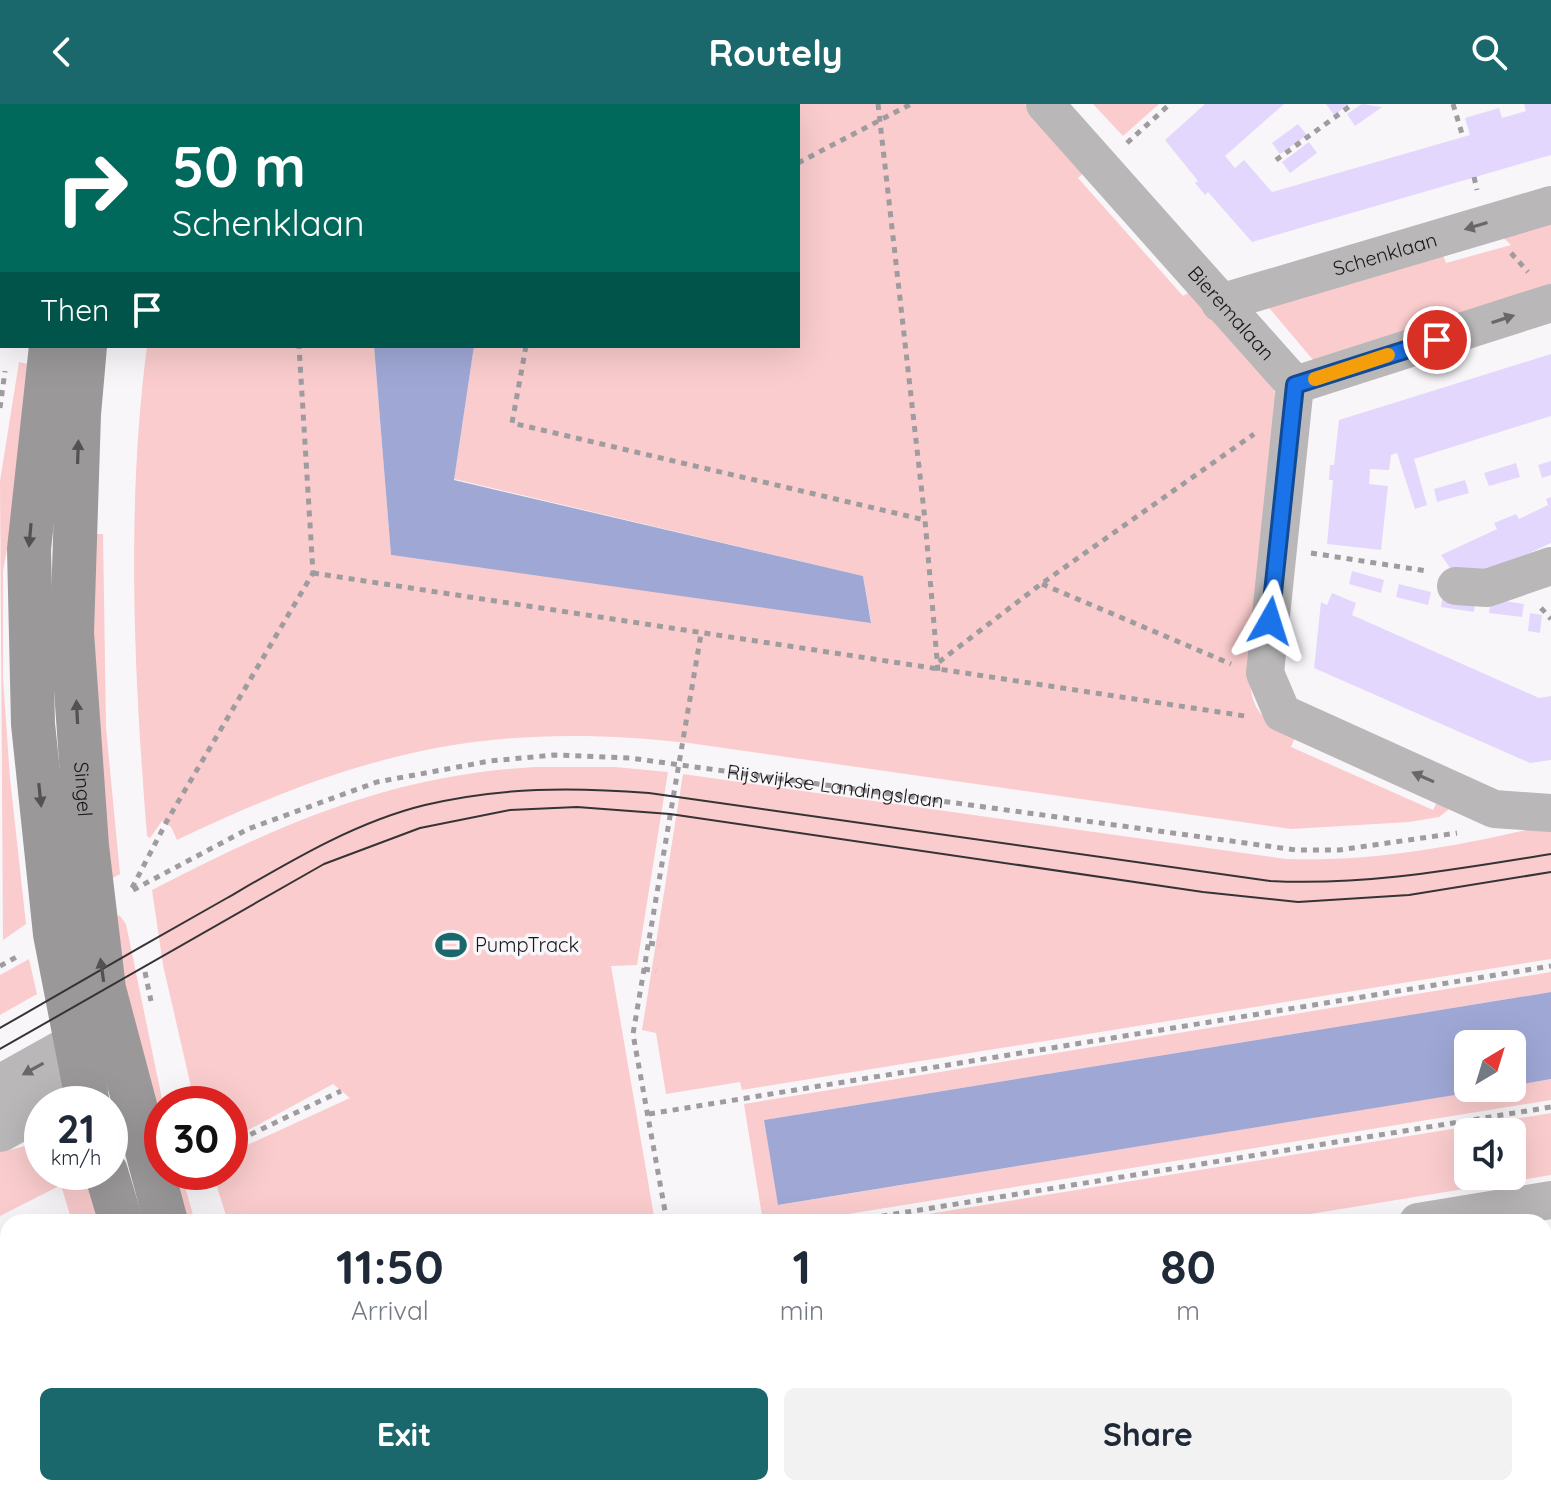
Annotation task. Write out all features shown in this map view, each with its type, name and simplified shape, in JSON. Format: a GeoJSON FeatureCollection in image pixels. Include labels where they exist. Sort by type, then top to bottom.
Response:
{"type":"FeatureCollection","features":[{"type":"Feature","properties":{"kind":"main road","name":"Singel"},"geometry":{"type":"LineString","coordinates":[[51,348],[29,549],[33,724],[55,934],[67,1086]]}},
{"type":"Feature","properties":{"kind":"main road","name":"Singel"},"geometry":{"type":"LineString","coordinates":[[85,348],[79,414],[72,633],[87,846],[101,970],[164,1214]]}},
{"type":"Feature","properties":{"kind":"main road"},"geometry":{"type":"LineString","coordinates":[[111,1190],[119,1214]]}},
{"type":"Feature","properties":{"kind":"street","name":"Bieremalaan"},"geometry":{"type":"LineString","coordinates":[[1045,104],[1220,303],[1294,398]]}},
{"type":"Feature","properties":{"kind":"street","name":"Schenklaan"},"geometry":{"type":"LineString","coordinates":[[1220,303],[1551,205]]}},
{"type":"Feature","properties":{"kind":"street"},"geometry":{"type":"LineString","coordinates":[[1551,303],[1294,398],[1265,673],[1282,713],[1494,809],[1551,813]]}},
{"type":"Feature","properties":{"kind":"street"},"geometry":{"type":"LineString","coordinates":[[1456,586],[1487,588],[1551,566]]}},
{"type":"Feature","properties":{"kind":"street"},"geometry":{"type":"LineString","coordinates":[[71,1086],[121,1046]]}},
{"type":"Feature","properties":{"kind":"street"},"geometry":{"type":"LineString","coordinates":[[0,1087],[24,1088]]}},
{"type":"Feature","properties":{"kind":"street"},"geometry":{"type":"LineString","coordinates":[[0,1130],[24,1115]]}},
{"type":"Feature","properties":{"kind":"street"},"geometry":{"type":"LineString","coordinates":[[1466,1214],[1551,1200]]}},
{"type":"Feature","properties":{"kind":"path"},"geometry":{"type":"LineString","coordinates":[[878,104],[925,520],[938,671]]}},
{"type":"Feature","properties":{"kind":"path"},"geometry":{"type":"LineString","coordinates":[[800,162],[911,104]]}},
{"type":"Feature","properties":{"kind":"path"},"geometry":{"type":"LineString","coordinates":[[1102,166],[1170,104]]}},
{"type":"Feature","properties":{"kind":"path"},"geometry":{"type":"LineString","coordinates":[[1276,160],[1353,104]]}},
{"type":"Feature","properties":{"kind":"path"},"geometry":{"type":"LineString","coordinates":[[1453,104],[1463,137]]}},
{"type":"Feature","properties":{"kind":"path"},"geometry":{"type":"LineString","coordinates":[[131,891],[168,819],[313,573],[299,348]]}},
{"type":"Feature","properties":{"kind":"path"},"geometry":{"type":"LineString","coordinates":[[526,348],[512,423],[925,520]]}},
{"type":"Feature","properties":{"kind":"path"},"geometry":{"type":"LineString","coordinates":[[939,662],[1041,584],[1275,419],[1294,398]]}},
{"type":"Feature","properties":{"kind":"path"},"geometry":{"type":"LineString","coordinates":[[1278,549],[1422,568],[1456,586]]}},
{"type":"Feature","properties":{"kind":"path"},"geometry":{"type":"LineString","coordinates":[[313,573],[938,671],[1250,716],[1282,713]]}},
{"type":"Feature","properties":{"kind":"path"},"geometry":{"type":"LineString","coordinates":[[1041,584],[1226,662],[1265,673]]}},
{"type":"Feature","properties":{"kind":"path"},"geometry":{"type":"LineString","coordinates":[[666,1214],[633,1034],[701,634]]}},
{"type":"Feature","properties":{"kind":"path","name":"Rijswijkse Landingslaan"},"geometry":{"type":"LineString","coordinates":[[131,891],[248,829],[377,782],[490,761],[554,755],[630,758],[1296,850],[1339,850],[1432,839],[1473,829],[1494,809]]}},
{"type":"Feature","properties":{"kind":"path"},"geometry":{"type":"LineString","coordinates":[[130,875],[131,891]]}},
{"type":"Feature","properties":{"kind":"path"},"geometry":{"type":"LineString","coordinates":[[649,943],[661,945]]}},
{"type":"Feature","properties":{"kind":"path"},"geometry":{"type":"LineString","coordinates":[[649,1114],[1551,966]]}},
{"type":"Feature","properties":{"kind":"path"},"geometry":{"type":"LineString","coordinates":[[644,969],[656,971]]}},
{"type":"Feature","properties":{"kind":"path"},"geometry":{"type":"LineString","coordinates":[[248,1136],[341,1091]]}},
{"type":"Feature","properties":{"kind":"path"},"geometry":{"type":"LineString","coordinates":[[895,1214],[1551,1107]]}},
{"type":"Feature","properties":{"kind":"shaded area"},"geometry":{"type":"Polygon","coordinates":[[[800,104],[1025,104],[1085,172],[1078,178],[1183,296],[1190,292],[1272,383],[1279,409],[1249,663],[1251,691],[1258,709],[1264,717],[1295,737],[1291,747],[1433,810],[1438,800],[1453,806],[1439,817],[1409,822],[1291,829],[689,743],[549,736],[426,750],[305,785],[177,840],[171,827],[162,821],[150,838],[147,836],[134,591],[136,468],[147,348],[374,348],[391,555],[871,622],[863,576],[454,479],[474,348],[800,348],[800,104]]]}},
{"type":"Feature","properties":{"kind":"shaded area"},"geometry":{"type":"Polygon","coordinates":[[[1093,104],[1159,104],[1123,136],[1093,104]]]}},
{"type":"Feature","properties":{"kind":"shaded area"},"geometry":{"type":"Polygon","coordinates":[[[1551,216],[1551,292],[1319,367],[1264,302],[1440,247],[1446,263],[1511,245],[1497,232],[1551,216]]]}},
{"type":"Feature","properties":{"kind":"shaded area"},"geometry":{"type":"Polygon","coordinates":[[[19,362],[40,367],[3,571],[3,679],[26,924],[3,940],[0,481],[19,362]]]}},
{"type":"Feature","properties":{"kind":"shaded area"},"geometry":{"type":"Polygon","coordinates":[[[98,534],[103,534],[106,728],[120,874],[100,885],[82,550],[98,534]]]}},
{"type":"Feature","properties":{"kind":"shaded area"},"geometry":{"type":"Polygon","coordinates":[[[535,767],[615,767],[668,772],[637,965],[611,966],[654,1214],[226,1214],[218,1190],[248,1190],[248,1145],[350,1098],[333,1084],[248,1130],[248,1086],[191,1086],[163,965],[152,890],[290,825],[383,792],[432,780],[535,767]]]}},
{"type":"Feature","properties":{"kind":"shaded area"},"geometry":{"type":"Polygon","coordinates":[[[683,774],[1286,859],[1386,855],[1486,839],[1551,824],[1551,959],[742,1090],[740,1082],[666,1094],[656,1033],[642,1030],[683,774]]]}},
{"type":"Feature","properties":{"kind":"shaded area"},"geometry":{"type":"Polygon","coordinates":[[[110,914],[120,916],[126,924],[159,1086],[144,1086],[144,1110],[134,1071],[105,917],[110,914]]]}},
{"type":"Feature","properties":{"kind":"shaded area"},"geometry":{"type":"Polygon","coordinates":[[[29,959],[37,994],[0,1015],[0,975],[29,959]]]}},
{"type":"Feature","properties":{"kind":"shaded area"},"geometry":{"type":"Polygon","coordinates":[[[1551,972],[1551,992],[764,1120],[779,1205],[1454,1095],[1454,1102],[1526,1102],[1526,1083],[1551,1079],[1551,1100],[848,1214],[762,1214],[744,1104],[1551,972]]]}},
{"type":"Feature","properties":{"kind":"shaded area"},"geometry":{"type":"Polygon","coordinates":[[[1551,1113],[1551,1175],[1526,1179],[1526,1118],[1520,1118],[1551,1113]]]}},
{"type":"Feature","properties":{"kind":"shaded area"},"geometry":{"type":"Polygon","coordinates":[[[1454,1129],[1454,1190],[1458,1190],[1310,1214],[928,1214],[1454,1129]]]}},
{"type":"Feature","properties":{"kind":"shaded area"},"geometry":{"type":"Polygon","coordinates":[[[24,1146],[24,1190],[51,1190],[0,1214],[0,1152],[24,1146]]]}},
{"type":"Feature","properties":{"kind":"shaded area"},"geometry":{"type":"Polygon","coordinates":[[[62,1190],[95,1190],[106,1214],[70,1214],[62,1190]]]}},
{"type":"Feature","properties":{"kind":"shaded area"},"geometry":{"type":"Polygon","coordinates":[[[166,1190],[186,1190],[193,1214],[173,1214],[166,1190]]]}},
{"type":"Feature","properties":{"kind":"water"},"geometry":{"type":"Polygon","coordinates":[[[374,348],[474,348],[454,480],[863,576],[871,623],[391,555],[374,348]]]}},
{"type":"Feature","properties":{"kind":"water"},"geometry":{"type":"Polygon","coordinates":[[[1551,992],[1551,1079],[1526,1083],[1526,1030],[1454,1030],[1454,1095],[778,1205],[764,1120],[1551,992]]]}},
{"type":"Feature","properties":{"kind":"building"},"geometry":{"type":"Polygon","coordinates":[[[1205,104],[1284,104],[1225,156],[1235,168],[1244,160],[1272,192],[1470,135],[1465,118],[1499,108],[1502,118],[1526,111],[1524,104],[1551,104],[1551,155],[1252,242],[1208,192],[1205,195],[1195,183],[1198,181],[1165,140],[1205,104]]]}},
{"type":"Feature","properties":{"kind":"building"},"geometry":{"type":"Polygon","coordinates":[[[1326,104],[1349,104],[1334,115],[1326,104]]]}},
{"type":"Feature","properties":{"kind":"building"},"geometry":{"type":"Polygon","coordinates":[[[1362,104],[1382,107],[1355,126],[1347,114],[1362,104]]]}},
{"type":"Feature","properties":{"kind":"building"},"geometry":{"type":"Polygon","coordinates":[[[1298,124],[1307,135],[1280,154],[1272,143],[1298,124]]]}},
{"type":"Feature","properties":{"kind":"building"},"geometry":{"type":"Polygon","coordinates":[[[1309,142],[1317,153],[1290,173],[1282,162],[1309,142]]]}},
{"type":"Feature","properties":{"kind":"building"},"geometry":{"type":"Polygon","coordinates":[[[1551,354],[1551,416],[1414,459],[1427,505],[1415,509],[1397,453],[1391,455],[1389,470],[1370,469],[1369,484],[1388,486],[1381,550],[1327,544],[1333,480],[1329,480],[1330,465],[1334,465],[1339,420],[1551,354]]]}},
{"type":"Feature","properties":{"kind":"building"},"geometry":{"type":"Polygon","coordinates":[[[1551,461],[1551,475],[1542,478],[1538,465],[1551,461]]]}},
{"type":"Feature","properties":{"kind":"building"},"geometry":{"type":"Polygon","coordinates":[[[1516,463],[1520,477],[1489,486],[1484,473],[1516,463]]]}},
{"type":"Feature","properties":{"kind":"building"},"geometry":{"type":"Polygon","coordinates":[[[1465,480],[1469,493],[1437,502],[1434,489],[1465,480]]]}},
{"type":"Feature","properties":{"kind":"building"},"geometry":{"type":"Polygon","coordinates":[[[1551,497],[1551,543],[1485,574],[1459,581],[1441,555],[1497,529],[1494,523],[1516,514],[1519,519],[1548,505],[1546,499],[1551,497]]]}},
{"type":"Feature","properties":{"kind":"building"},"geometry":{"type":"Polygon","coordinates":[[[1352,571],[1384,580],[1381,593],[1349,584],[1352,571]]]}},
{"type":"Feature","properties":{"kind":"building"},"geometry":{"type":"Polygon","coordinates":[[[1399,584],[1431,592],[1428,605],[1396,597],[1399,584]]]}},
{"type":"Feature","properties":{"kind":"building"},"geometry":{"type":"Polygon","coordinates":[[[1332,593],[1356,603],[1352,615],[1539,698],[1551,696],[1551,760],[1530,763],[1314,668],[1321,602],[1327,605],[1332,593]]]}},
{"type":"Feature","properties":{"kind":"building"},"geometry":{"type":"Polygon","coordinates":[[[1443,594],[1476,598],[1474,612],[1441,607],[1443,594]]]}},
{"type":"Feature","properties":{"kind":"building"},"geometry":{"type":"Polygon","coordinates":[[[1491,599],[1524,604],[1522,617],[1489,613],[1491,599]]]}},
{"type":"Feature","properties":{"kind":"building"},"geometry":{"type":"Polygon","coordinates":[[[1530,613],[1542,615],[1540,633],[1528,631],[1530,613]]]}},
{"type":"Feature","properties":{"kind":"tram line"},"geometry":{"type":"LineString","coordinates":[[0,1028],[323,844],[399,812],[481,795],[564,789],[649,793],[1270,881],[1376,879],[1551,854]]}},
{"type":"Feature","properties":{"kind":"tram line"},"geometry":{"type":"LineString","coordinates":[[0,1049],[324,864],[420,828],[510,810],[577,807],[670,814],[1203,892],[1298,902],[1409,895],[1551,872]]}},
{"type":"Feature","properties":{"kind":"slow traffic"},"geometry":{"type":"LineString","coordinates":[[1315,379],[1388,355]]}},
{"type":"Feature","properties":{"kind":"place","name":"PumpTrack"},"geometry":{"type":"Point","coordinates":[451,945]}},
{"type":"Feature","properties":{"kind":"route"},"geometry":{"type":"LineString","coordinates":[[1270,621],[1295,385],[1437,340]]}}]}
